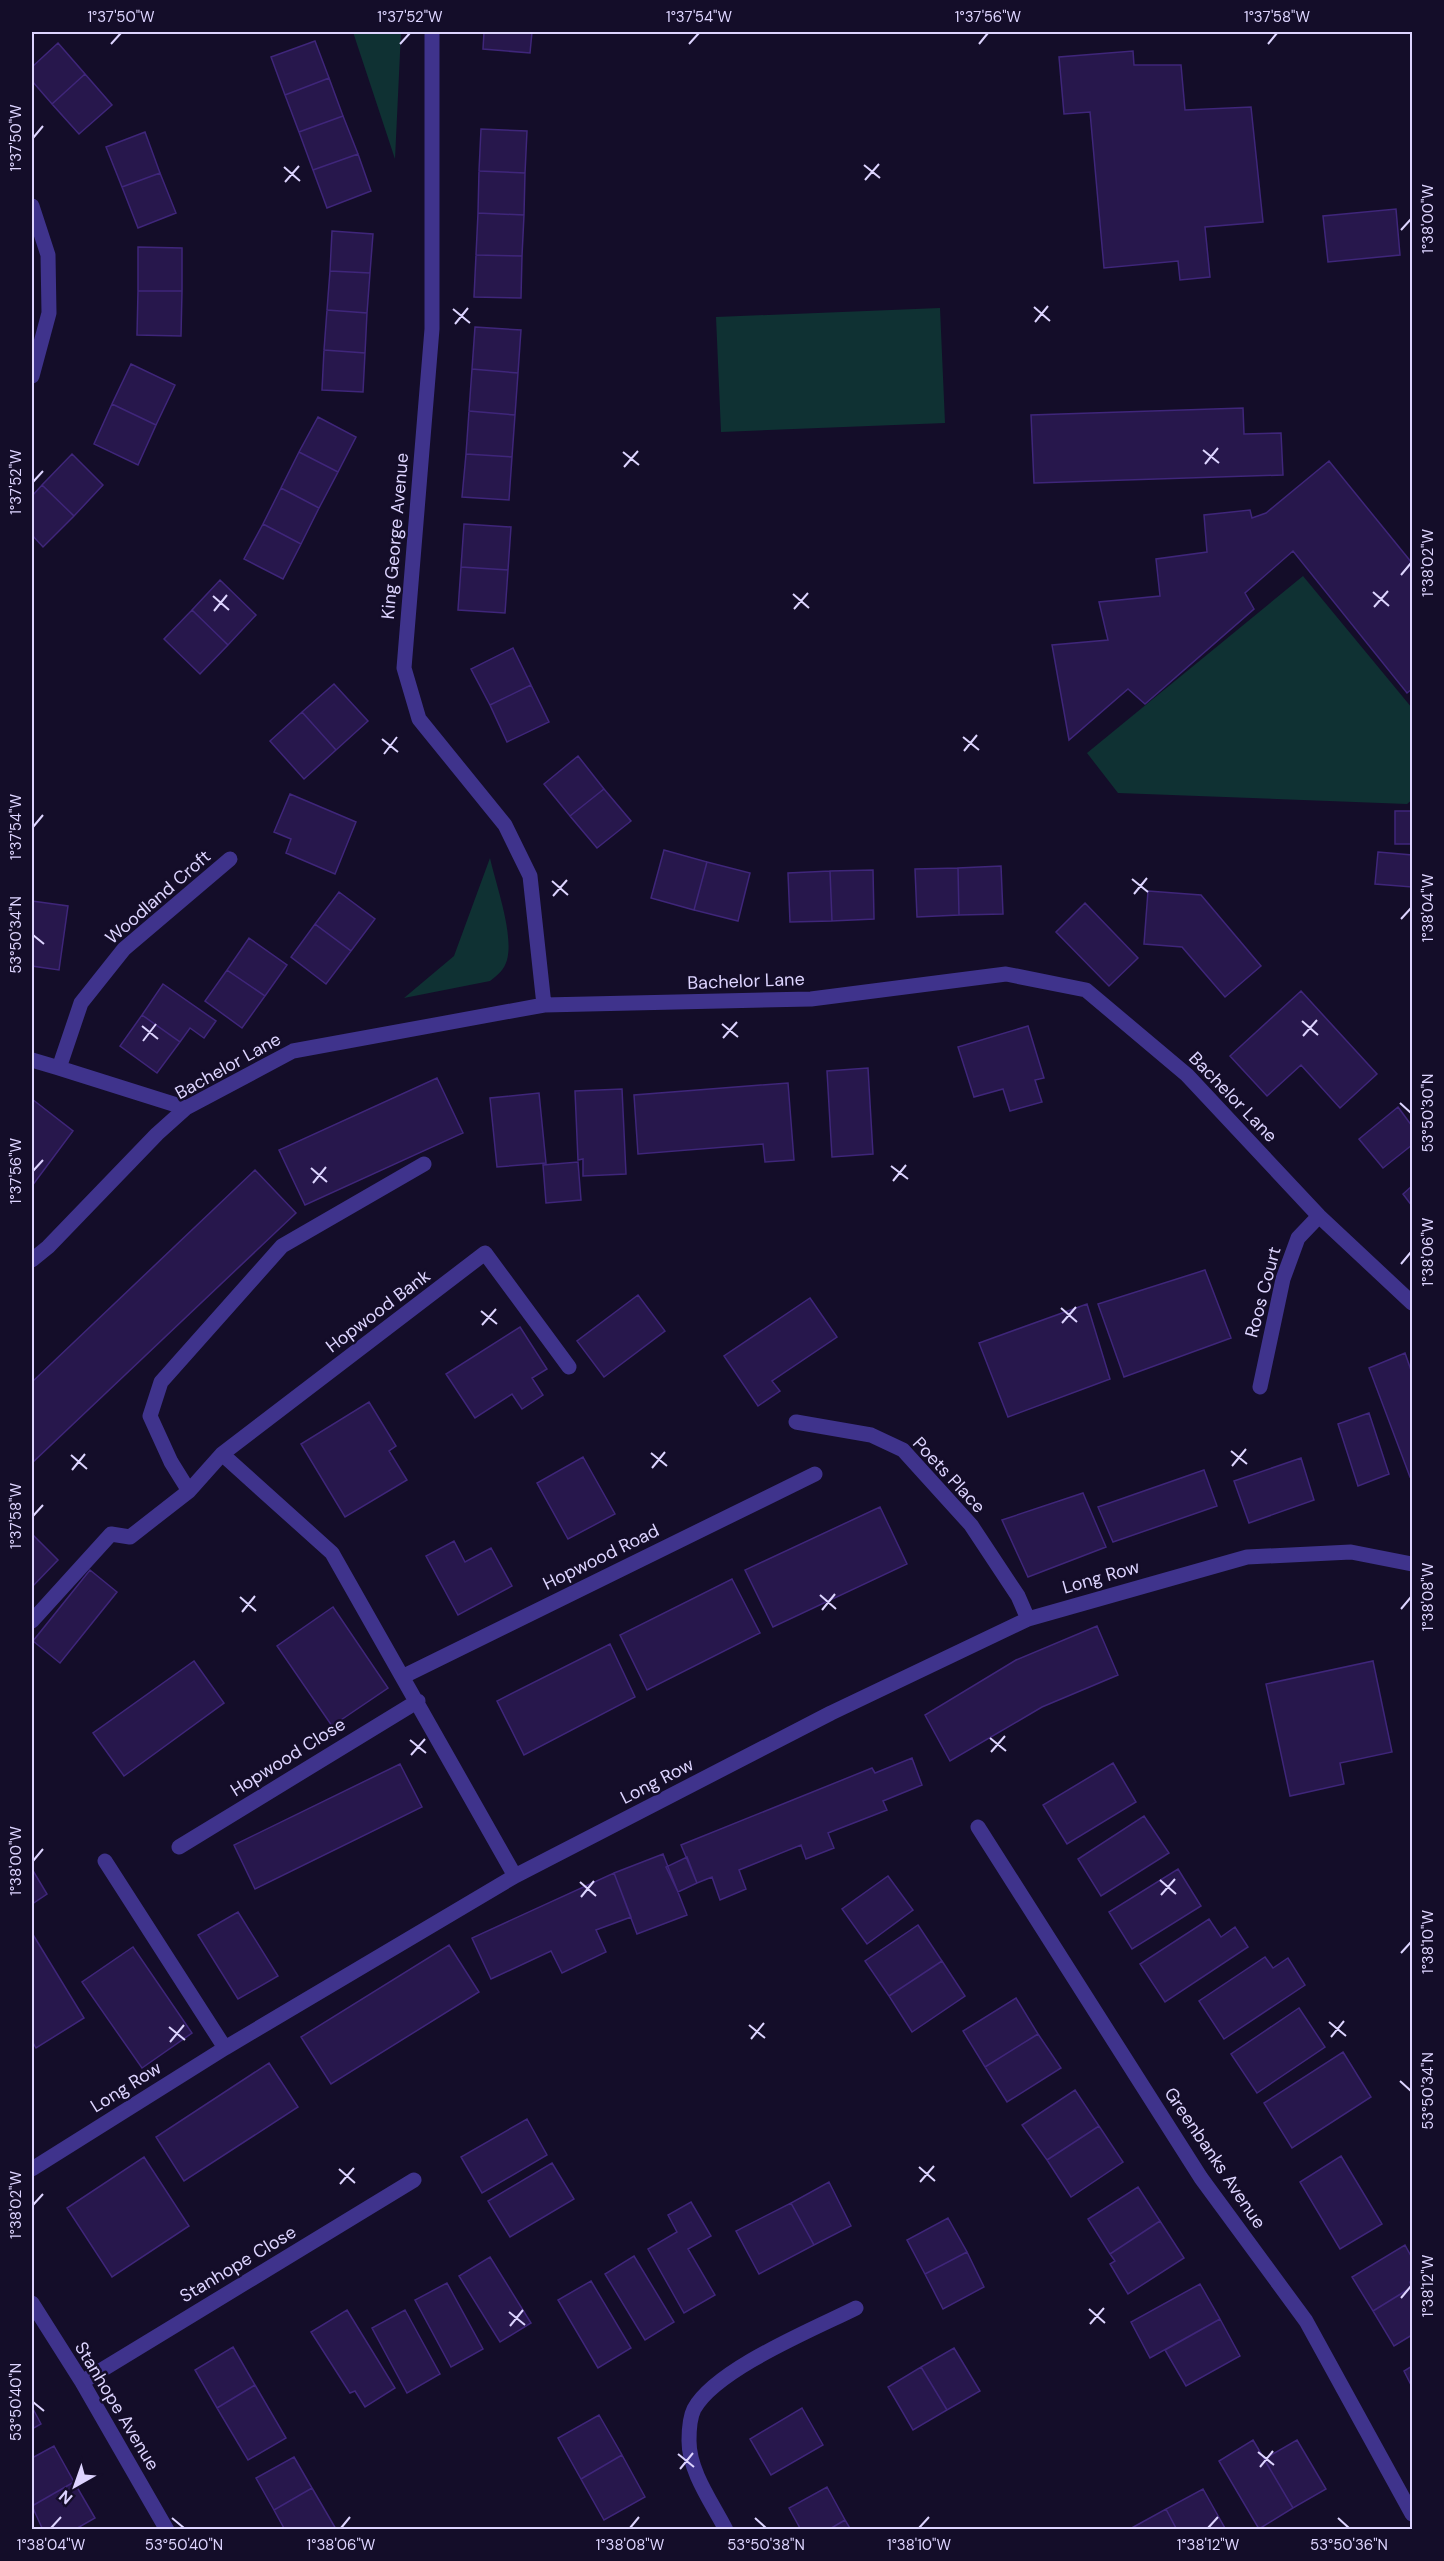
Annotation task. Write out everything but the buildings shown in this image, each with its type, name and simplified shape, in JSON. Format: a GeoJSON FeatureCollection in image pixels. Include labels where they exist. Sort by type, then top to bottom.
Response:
{"type":"FeatureCollection","features":[{"type":"Feature","properties":{"kind":"street","name":"King George Avenue"},"geometry":{"type":"LineString","coordinates":[[432,32],[432,329],[404,668],[419,719],[505,825],[530,876],[544,1005]]}},
{"type":"Feature","properties":{"kind":"street"},"geometry":{"type":"LineString","coordinates":[[32,206],[48,255],[49,313],[32,376]]}},
{"type":"Feature","properties":{"kind":"street","name":"Woodland Croft"},"geometry":{"type":"LineString","coordinates":[[59,1068],[81,1003],[124,949],[230,859]]}},
{"type":"Feature","properties":{"kind":"street","name":"Bachelor Lane"},"geometry":{"type":"LineString","coordinates":[[32,1260],[48,1247],[157,1134],[186,1108],[293,1051],[544,1005],[811,999],[1006,974],[1086,990],[1187,1075],[1319,1216],[1413,1303]]}},
{"type":"Feature","properties":{"kind":"street"},"geometry":{"type":"LineString","coordinates":[[32,1060],[186,1108]]}},
{"type":"Feature","properties":{"kind":"street"},"geometry":{"type":"LineString","coordinates":[[189,1491],[171,1462],[150,1416],[161,1382],[282,1246],[424,1164]]}},
{"type":"Feature","properties":{"kind":"street","name":"Roos Court"},"geometry":{"type":"LineString","coordinates":[[1260,1387],[1284,1279],[1298,1238],[1319,1216]]}},
{"type":"Feature","properties":{"kind":"street","name":"Hopwood Bank"},"geometry":{"type":"LineString","coordinates":[[32,1621],[111,1534],[130,1537],[189,1491],[222,1454],[485,1253],[569,1367]]}},
{"type":"Feature","properties":{"kind":"street","name":"Poets Place"},"geometry":{"type":"LineString","coordinates":[[796,1422],[871,1435],[903,1450],[971,1525],[1018,1596],[1028,1619]]}},
{"type":"Feature","properties":{"kind":"street"},"geometry":{"type":"LineString","coordinates":[[222,1454],[332,1553],[404,1676],[515,1876]]}},
{"type":"Feature","properties":{"kind":"street","name":"Hopwood Road"},"geometry":{"type":"LineString","coordinates":[[404,1676],[815,1474]]}},
{"type":"Feature","properties":{"kind":"street","name":"Long Row"},"geometry":{"type":"LineString","coordinates":[[32,2169],[225,2048],[515,1876],[831,1713],[1028,1619],[1246,1557],[1351,1552],[1413,1564]]}},
{"type":"Feature","properties":{"kind":"street","name":"Hopwood Close"},"geometry":{"type":"LineString","coordinates":[[179,1848],[418,1701]]}},
{"type":"Feature","properties":{"kind":"street","name":"Greenbanks Avenue"},"geometry":{"type":"LineString","coordinates":[[978,1827],[1201,2178],[1306,2321],[1413,2514]]}},
{"type":"Feature","properties":{"kind":"street"},"geometry":{"type":"LineString","coordinates":[[105,1861],[225,2048]]}},
{"type":"Feature","properties":{"kind":"street","name":"Stanhope Close"},"geometry":{"type":"LineString","coordinates":[[82,2382],[414,2180]]}},
{"type":"Feature","properties":{"kind":"street","name":"Stanhope Avenue"},"geometry":{"type":"LineString","coordinates":[[32,2303],[82,2382],[166,2529]]}},
{"type":"Feature","properties":{"kind":"street"},"geometry":{"type":"LineString","coordinates":[[726,2529],[698,2475],[689,2443],[693,2410],[714,2385],[746,2365],[856,2308]]}},
{"type":"Feature","properties":{"kind":"green space"},"geometry":{"type":"Polygon","coordinates":[[[353,32],[401,32],[395,159],[353,32]]]}},
{"type":"Feature","properties":{"kind":"green space"},"geometry":{"type":"Polygon","coordinates":[[[940,308],[945,423],[721,432],[716,317],[940,308]]]}},
{"type":"Feature","properties":{"kind":"green space"},"geometry":{"type":"Polygon","coordinates":[[[1303,576],[1412,708],[1412,800],[1407,804],[1118,793],[1087,753],[1303,576]]]}},
{"type":"Feature","properties":{"kind":"green space"},"geometry":{"type":"Polygon","coordinates":[[[490,858],[508,937],[509,949],[504,967],[490,981],[404,998],[454,956],[490,858]]]}}]}
